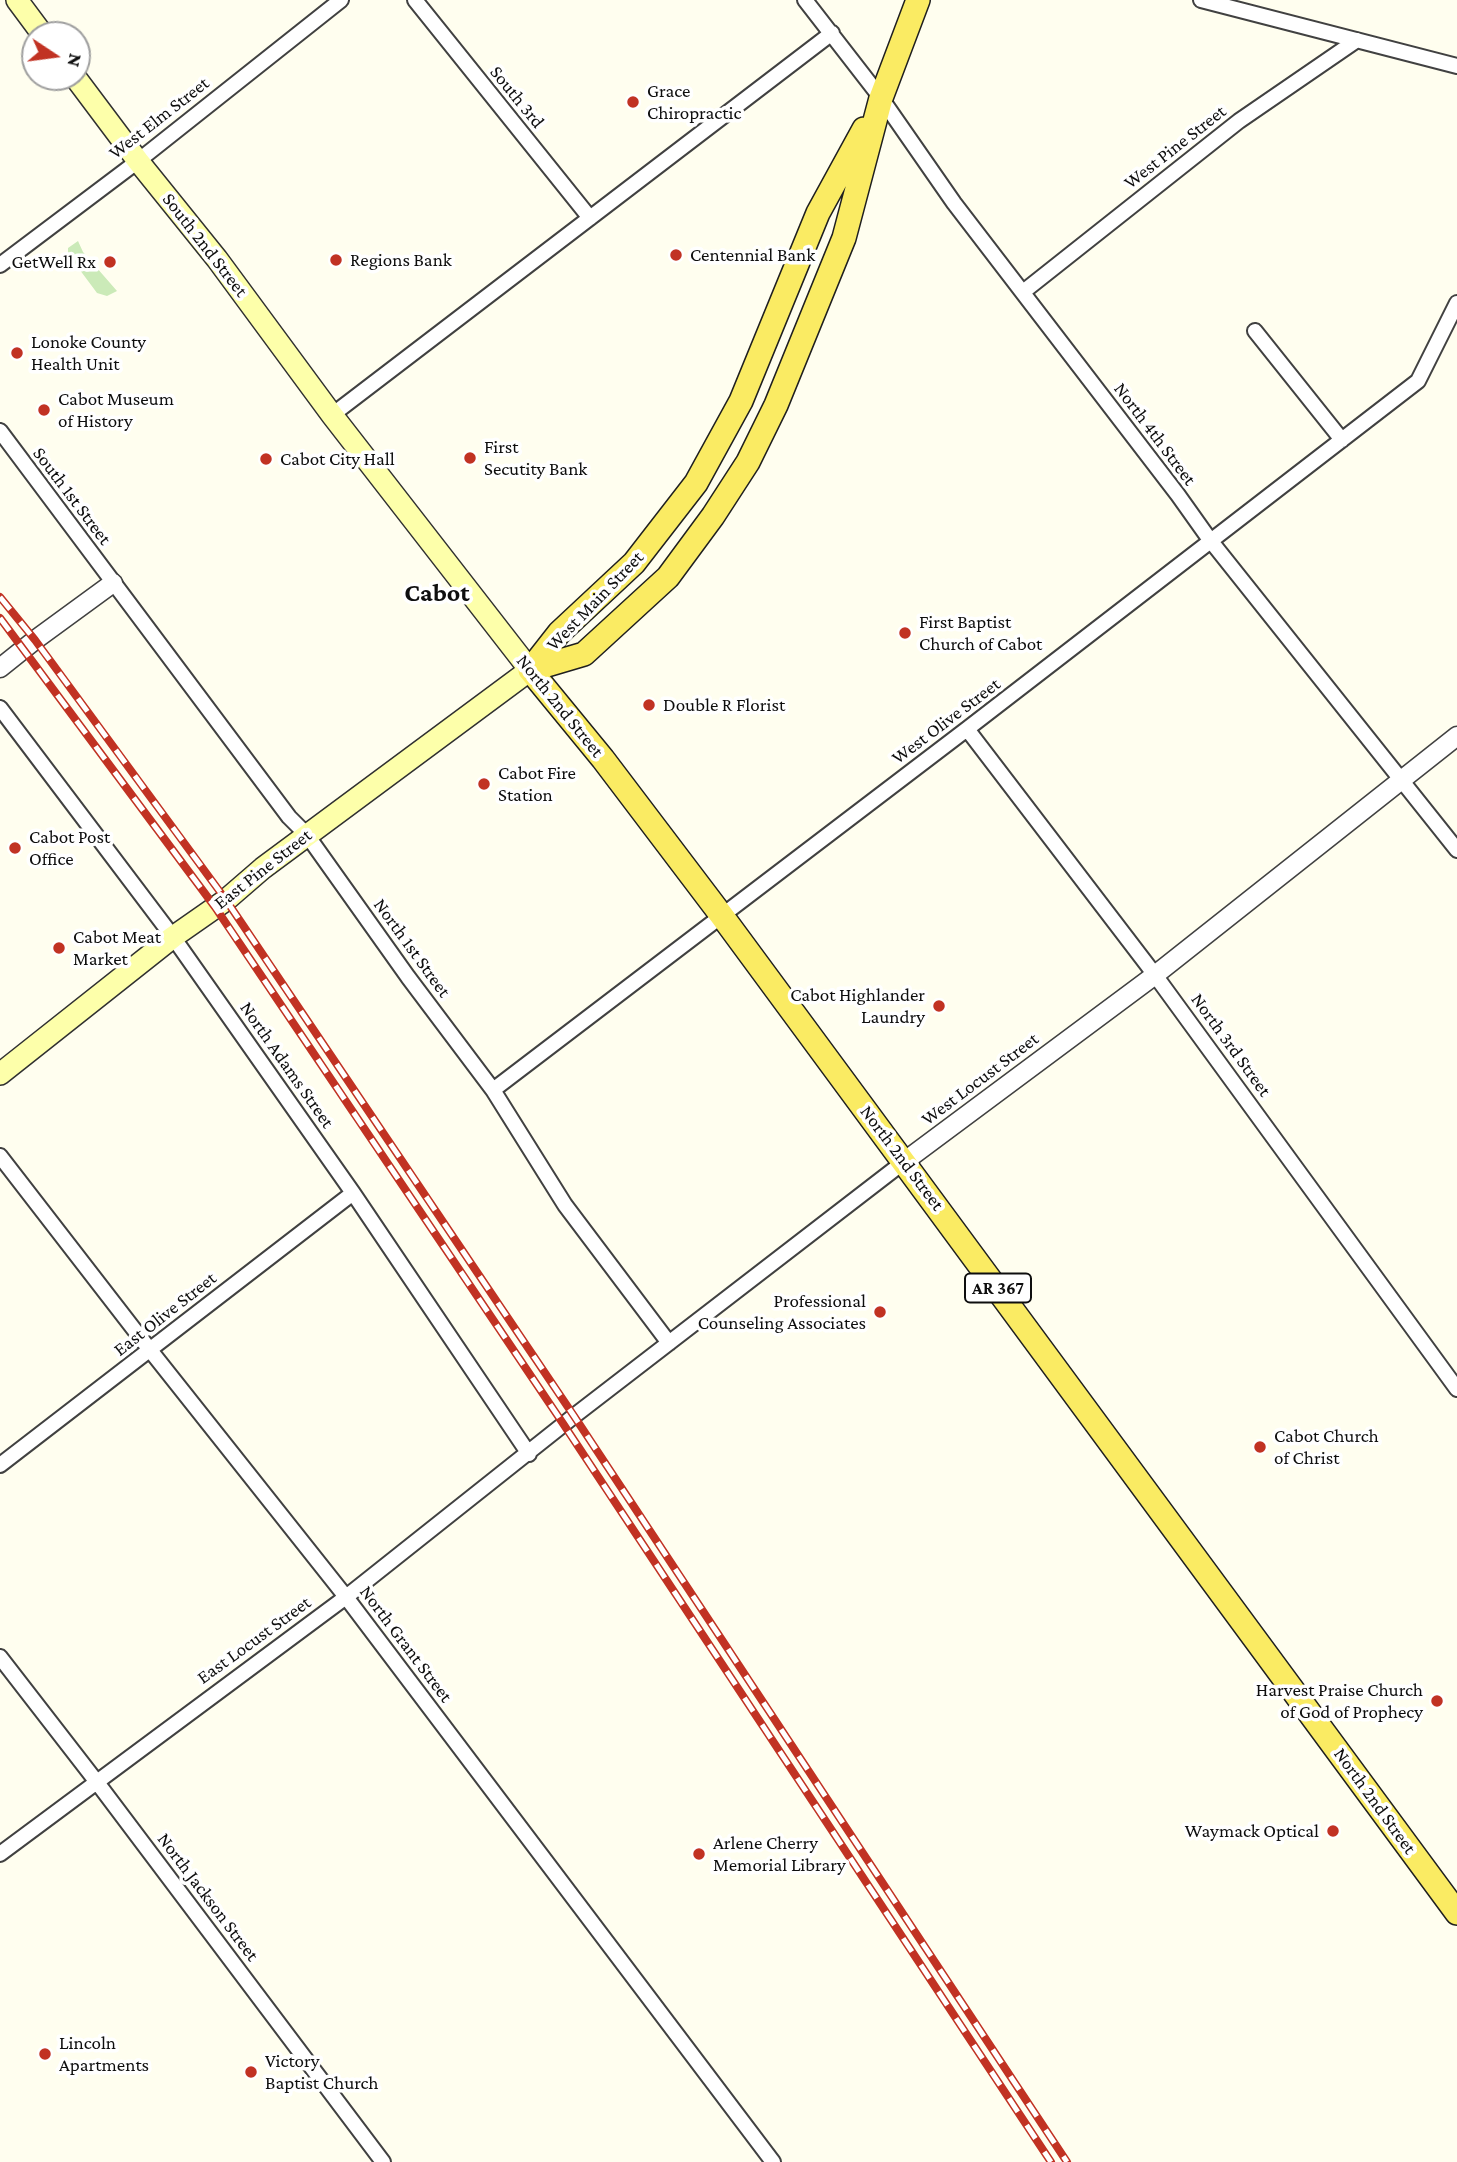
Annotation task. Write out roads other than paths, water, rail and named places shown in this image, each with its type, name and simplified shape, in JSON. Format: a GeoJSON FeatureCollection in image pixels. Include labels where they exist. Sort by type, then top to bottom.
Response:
{"type":"FeatureCollection","features":[{"type":"Feature","properties":{"kind":"main road"},"geometry":{"type":"LineString","coordinates":[[17,0],[33,21]]}},
{"type":"Feature","properties":{"kind":"main road","name":"West Main Street"},"geometry":{"type":"LineString","coordinates":[[530,670],[584,654],[668,576],[713,516],[748,462],[776,405],[844,237],[881,99],[918,0]]}},
{"type":"Feature","properties":{"kind":"main road","name":"South 2nd Street"},"geometry":{"type":"LineString","coordinates":[[86,91],[138,161],[218,259],[331,415]]}},
{"type":"Feature","properties":{"kind":"main road","name":"West Main Street"},"geometry":{"type":"LineString","coordinates":[[530,670],[559,633],[635,563],[696,483],[741,401],[818,213],[881,99]]}},
{"type":"Feature","properties":{"kind":"main road","name":"North 2nd Street"},"geometry":{"type":"LineString","coordinates":[[331,415],[603,759],[722,916],[1457,1913]]}},
{"type":"Feature","properties":{"kind":"main road","name":"East Pine Street"},"geometry":{"type":"LineString","coordinates":[[0,1074],[173,937],[226,900],[307,835],[530,670]]}},
{"type":"Feature","properties":{"kind":"street","name":"West Elm Street"},"geometry":{"type":"LineString","coordinates":[[0,265],[138,161],[341,0]]}},
{"type":"Feature","properties":{"kind":"street","name":"South 3rd"},"geometry":{"type":"LineString","coordinates":[[415,0],[590,218]]}},
{"type":"Feature","properties":{"kind":"street","name":"North 4th Street"},"geometry":{"type":"LineString","coordinates":[[805,0],[881,99],[954,203],[1210,540],[1457,850]]}},
{"type":"Feature","properties":{"kind":"street"},"geometry":{"type":"LineString","coordinates":[[1201,0],[1457,66]]}},
{"type":"Feature","properties":{"kind":"street"},"geometry":{"type":"LineString","coordinates":[[331,415],[832,33]]}},
{"type":"Feature","properties":{"kind":"street","name":"West Pine Street"},"geometry":{"type":"LineString","coordinates":[[1023,292],[1238,121],[1357,40]]}},
{"type":"Feature","properties":{"kind":"street","name":"West Olive Street"},"geometry":{"type":"LineString","coordinates":[[493,1090],[1418,381],[1457,303]]}},
{"type":"Feature","properties":{"kind":"street"},"geometry":{"type":"LineString","coordinates":[[1255,331],[1342,440]]}},
{"type":"Feature","properties":{"kind":"street","name":"South 1st Street"},"geometry":{"type":"LineString","coordinates":[[0,431],[113,583]]}},
{"type":"Feature","properties":{"kind":"street"},"geometry":{"type":"LineString","coordinates":[[0,668],[113,583]]}},
{"type":"Feature","properties":{"kind":"street","name":"North 1st Street"},"geometry":{"type":"LineString","coordinates":[[113,583],[289,817],[307,835],[493,1090],[565,1205],[669,1343]]}},
{"type":"Feature","properties":{"kind":"street","name":"North Adams Street"},"geometry":{"type":"LineString","coordinates":[[0,708],[173,937],[353,1192],[528,1454]]}},
{"type":"Feature","properties":{"kind":"street","name":"North 3rd Street"},"geometry":{"type":"LineString","coordinates":[[967,729],[1155,975],[1457,1389]]}},
{"type":"Feature","properties":{"kind":"street","name":"West Locust Street"},"geometry":{"type":"LineString","coordinates":[[528,1454],[905,1161],[1155,975],[1457,736]]}},
{"type":"Feature","properties":{"kind":"street","name":"North Grant Street"},"geometry":{"type":"LineString","coordinates":[[0,1156],[346,1597],[773,2162]]}},
{"type":"Feature","properties":{"kind":"street","name":"East Olive Street"},"geometry":{"type":"LineString","coordinates":[[0,1465],[353,1192]]}},
{"type":"Feature","properties":{"kind":"street","name":"East Locust Street"},"geometry":{"type":"LineString","coordinates":[[0,1854],[346,1597],[528,1454]]}},
{"type":"Feature","properties":{"kind":"street","name":"North Jackson Street"},"geometry":{"type":"LineString","coordinates":[[0,1657],[383,2162]]}},
{"type":"Feature","properties":{"kind":"railway"},"geometry":{"type":"LineString","coordinates":[[0,597],[35,640],[226,900],[574,1416],[1067,2162]]}},
{"type":"Feature","properties":{"kind":"railway"},"geometry":{"type":"LineString","coordinates":[[0,618],[215,907],[564,1425],[1051,2162]]}},
{"type":"Feature","properties":{"kind":"place","name":"Grace Chiropractic"},"geometry":{"type":"Point","coordinates":[633,102]}},
{"type":"Feature","properties":{"kind":"place","name":"Centennial Bank"},"geometry":{"type":"Point","coordinates":[676,255]}},
{"type":"Feature","properties":{"kind":"place","name":"Regions Bank"},"geometry":{"type":"Point","coordinates":[336,260]}},
{"type":"Feature","properties":{"kind":"place","name":"GetWell Rx"},"geometry":{"type":"Point","coordinates":[110,262]}},
{"type":"Feature","properties":{"kind":"place","name":"Lonoke County Health Unit"},"geometry":{"type":"Point","coordinates":[17,353]}},
{"type":"Feature","properties":{"kind":"place","name":"Cabot Museum of History"},"geometry":{"type":"Point","coordinates":[44,410]}},
{"type":"Feature","properties":{"kind":"place","name":"First Secutity Bank"},"geometry":{"type":"Point","coordinates":[470,458]}},
{"type":"Feature","properties":{"kind":"place","name":"Cabot City Hall"},"geometry":{"type":"Point","coordinates":[266,459]}},
{"type":"Feature","properties":{"kind":"place","name":"First Baptist Church of Cabot"},"geometry":{"type":"Point","coordinates":[905,633]}},
{"type":"Feature","properties":{"kind":"place","name":"Double R Florist"},"geometry":{"type":"Point","coordinates":[649,705]}},
{"type":"Feature","properties":{"kind":"place","name":"Cabot Fire Station"},"geometry":{"type":"Point","coordinates":[484,784]}},
{"type":"Feature","properties":{"kind":"place","name":"Cabot Post Office"},"geometry":{"type":"Point","coordinates":[15,848]}},
{"type":"Feature","properties":{"kind":"place","name":"Cabot Meat Market"},"geometry":{"type":"Point","coordinates":[59,948]}},
{"type":"Feature","properties":{"kind":"place","name":"Cabot Highlander Laundry"},"geometry":{"type":"Point","coordinates":[939,1006]}},
{"type":"Feature","properties":{"kind":"place","name":"Professional Counseling Associates"},"geometry":{"type":"Point","coordinates":[880,1312]}},
{"type":"Feature","properties":{"kind":"place","name":"Cabot Church of Christ"},"geometry":{"type":"Point","coordinates":[1260,1447]}},
{"type":"Feature","properties":{"kind":"place","name":"Harvest Praise Church of God of Prophecy"},"geometry":{"type":"Point","coordinates":[1437,1701]}},
{"type":"Feature","properties":{"kind":"place","name":"Waymack Optical"},"geometry":{"type":"Point","coordinates":[1333,1831]}},
{"type":"Feature","properties":{"kind":"place","name":"Arlene Cherry Memorial Library"},"geometry":{"type":"Point","coordinates":[699,1854]}},
{"type":"Feature","properties":{"kind":"place","name":"Lincoln Apartments"},"geometry":{"type":"Point","coordinates":[45,2054]}},
{"type":"Feature","properties":{"kind":"place","name":"Victory Baptist Church"},"geometry":{"type":"Point","coordinates":[251,2072]}},
{"type":"Feature","properties":{"kind":"district","name":"Cabot"},"geometry":{"type":"Point","coordinates":[437,593]}}]}
